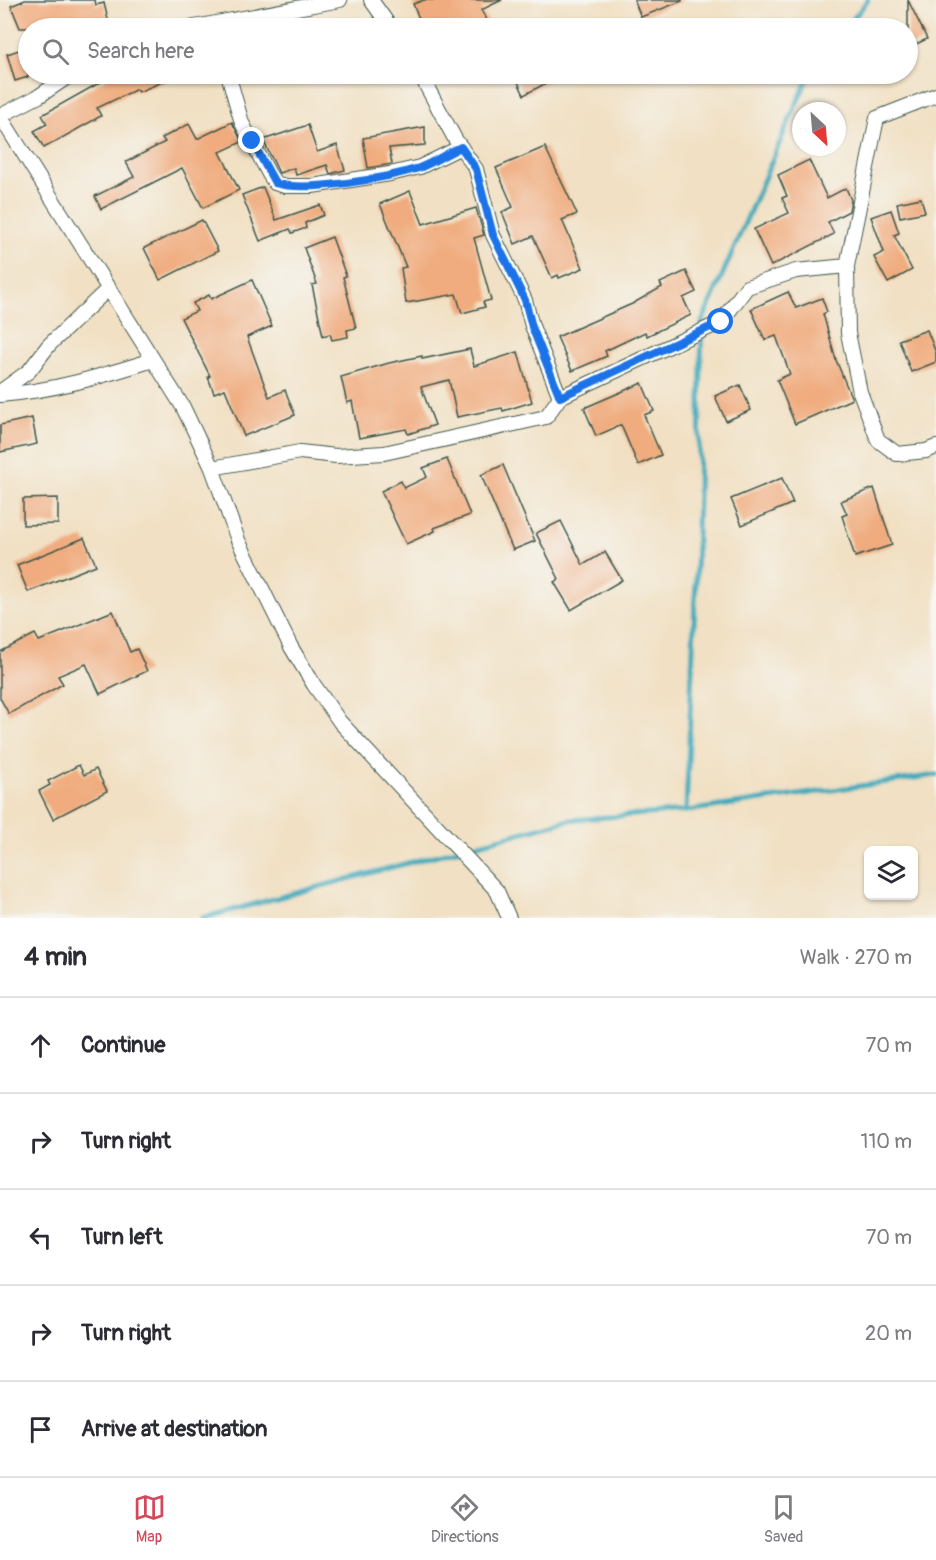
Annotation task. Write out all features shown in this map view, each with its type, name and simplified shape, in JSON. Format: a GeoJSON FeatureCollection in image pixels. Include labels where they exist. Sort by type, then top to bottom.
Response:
{"type":"FeatureCollection","features":[{"type":"Feature","properties":{"kind":"street"},"geometry":{"type":"LineString","coordinates":[[253,18],[340,0]]}},
{"type":"Feature","properties":{"kind":"street"},"geometry":{"type":"LineString","coordinates":[[371,0],[384,18]]}},
{"type":"Feature","properties":{"kind":"street"},"geometry":{"type":"LineString","coordinates":[[57,84],[0,116],[183,407],[212,468],[238,540],[291,647],[314,686],[340,722],[497,891],[509,918]]}},
{"type":"Feature","properties":{"kind":"street"},"geometry":{"type":"LineString","coordinates":[[231,84],[242,123],[269,174],[275,183],[285,186],[312,186],[390,174],[420,167],[461,147]]}},
{"type":"Feature","properties":{"kind":"street"},"geometry":{"type":"LineString","coordinates":[[426,84],[476,169],[493,235],[525,300],[532,327],[560,397]]}},
{"type":"Feature","properties":{"kind":"street"},"geometry":{"type":"LineString","coordinates":[[936,95],[877,118],[847,266],[848,333],[860,392],[878,440],[897,454],[926,451],[936,447]]}},
{"type":"Feature","properties":{"kind":"street"},"geometry":{"type":"LineString","coordinates":[[212,468],[300,452],[336,456],[384,453],[546,417],[560,397],[721,322],[747,287],[796,271],[847,266]]}},
{"type":"Feature","properties":{"kind":"street"},"geometry":{"type":"LineString","coordinates":[[0,393],[29,370],[49,345],[109,288]]}},
{"type":"Feature","properties":{"kind":"street"},"geometry":{"type":"LineString","coordinates":[[0,393],[30,393],[83,382],[153,360]]}},
{"type":"Feature","properties":{"kind":"building"},"geometry":{"type":"Polygon","coordinates":[[[25,0],[95,0],[96,5],[104,3],[108,18],[18,18],[18,23],[11,6],[25,0]]]}},
{"type":"Feature","properties":{"kind":"building"},"geometry":{"type":"Polygon","coordinates":[[[424,0],[502,0],[481,10],[486,18],[419,18],[413,4],[424,0]]]}},
{"type":"Feature","properties":{"kind":"building"},"geometry":{"type":"Polygon","coordinates":[[[634,0],[682,0],[682,1],[641,17],[634,0]]]}},
{"type":"Feature","properties":{"kind":"building"},"geometry":{"type":"Polygon","coordinates":[[[908,0],[917,18],[908,18],[908,0]]]}},
{"type":"Feature","properties":{"kind":"building"},"geometry":{"type":"Polygon","coordinates":[[[918,21],[927,39],[918,43],[918,21]]]}},
{"type":"Feature","properties":{"kind":"building"},"geometry":{"type":"Polygon","coordinates":[[[18,50],[18,80],[15,81],[7,54],[18,50]]]}},
{"type":"Feature","properties":{"kind":"building"},"geometry":{"type":"Polygon","coordinates":[[[97,84],[158,84],[138,92],[137,89],[97,108],[101,116],[44,148],[34,131],[47,124],[42,115],[97,84]]]}},
{"type":"Feature","properties":{"kind":"building"},"geometry":{"type":"Polygon","coordinates":[[[519,84],[544,84],[524,95],[519,84]]]}},
{"type":"Feature","properties":{"kind":"building"},"geometry":{"type":"Polygon","coordinates":[[[232,122],[242,142],[220,152],[239,190],[203,208],[182,168],[101,209],[95,196],[134,177],[126,162],[165,142],[162,138],[189,124],[197,139],[232,122]]]}},
{"type":"Feature","properties":{"kind":"building"},"geometry":{"type":"Polygon","coordinates":[[[308,125],[317,152],[337,145],[345,170],[330,174],[327,165],[296,175],[294,168],[279,173],[263,140],[308,125]]]}},
{"type":"Feature","properties":{"kind":"building"},"geometry":{"type":"Polygon","coordinates":[[[425,127],[425,145],[389,148],[392,164],[368,168],[363,138],[425,127]]]}},
{"type":"Feature","properties":{"kind":"building"},"geometry":{"type":"Polygon","coordinates":[[[545,147],[577,214],[562,220],[583,268],[559,278],[558,275],[552,278],[533,236],[515,244],[502,212],[513,207],[496,168],[545,147]]]}},
{"type":"Feature","properties":{"kind":"building"},"geometry":{"type":"Polygon","coordinates":[[[809,160],[827,198],[846,188],[851,200],[849,211],[828,222],[834,234],[771,266],[754,229],[789,213],[782,198],[787,196],[778,175],[809,160]]]}},
{"type":"Feature","properties":{"kind":"building"},"geometry":{"type":"Polygon","coordinates":[[[263,187],[276,220],[320,205],[324,215],[305,223],[306,228],[292,233],[290,229],[260,241],[242,195],[263,187]]]}},
{"type":"Feature","properties":{"kind":"building"},"geometry":{"type":"Polygon","coordinates":[[[410,191],[423,224],[476,208],[484,235],[474,238],[491,300],[483,302],[485,307],[462,313],[456,294],[406,303],[401,268],[406,267],[380,204],[410,191]]]}},
{"type":"Feature","properties":{"kind":"building"},"geometry":{"type":"Polygon","coordinates":[[[921,198],[925,212],[900,217],[897,203],[921,198]]]}},
{"type":"Feature","properties":{"kind":"building"},"geometry":{"type":"Polygon","coordinates":[[[891,210],[899,233],[894,235],[912,270],[888,283],[874,257],[884,252],[871,217],[891,210]]]}},
{"type":"Feature","properties":{"kind":"building"},"geometry":{"type":"Polygon","coordinates":[[[202,220],[218,251],[160,280],[144,248],[202,220]]]}},
{"type":"Feature","properties":{"kind":"building"},"geometry":{"type":"Polygon","coordinates":[[[332,237],[346,276],[343,277],[356,328],[347,330],[348,337],[332,340],[330,334],[323,336],[312,285],[317,284],[304,248],[332,237]]]}},
{"type":"Feature","properties":{"kind":"building"},"geometry":{"type":"Polygon","coordinates":[[[686,271],[696,292],[683,298],[691,315],[647,336],[645,332],[605,351],[607,356],[572,371],[557,337],[632,304],[662,287],[660,283],[686,271]]]}},
{"type":"Feature","properties":{"kind":"building"},"geometry":{"type":"Polygon","coordinates":[[[252,280],[272,326],[247,337],[269,397],[285,390],[295,415],[244,436],[225,389],[214,393],[208,377],[210,376],[181,318],[197,311],[193,303],[209,295],[211,299],[252,280]]]}},
{"type":"Feature","properties":{"kind":"building"},"geometry":{"type":"Polygon","coordinates":[[[788,292],[796,308],[822,298],[827,312],[823,314],[836,360],[852,399],[795,424],[777,380],[790,374],[776,336],[765,340],[751,309],[788,292]]]}},
{"type":"Feature","properties":{"kind":"building"},"geometry":{"type":"Polygon","coordinates":[[[927,330],[936,353],[936,362],[911,372],[899,340],[927,330]]]}},
{"type":"Feature","properties":{"kind":"building"},"geometry":{"type":"Polygon","coordinates":[[[470,349],[474,366],[518,352],[532,402],[503,411],[502,408],[457,417],[449,380],[421,387],[435,425],[408,434],[406,429],[359,438],[352,401],[347,403],[341,377],[389,363],[470,349]]]}},
{"type":"Feature","properties":{"kind":"building"},"geometry":{"type":"Polygon","coordinates":[[[642,383],[654,411],[644,415],[661,455],[638,465],[621,425],[596,436],[584,408],[642,383]]]}},
{"type":"Feature","properties":{"kind":"building"},"geometry":{"type":"Polygon","coordinates":[[[740,385],[751,410],[726,421],[715,396],[740,385]]]}},
{"type":"Feature","properties":{"kind":"building"},"geometry":{"type":"Polygon","coordinates":[[[32,418],[37,444],[0,452],[0,425],[32,418]]]}},
{"type":"Feature","properties":{"kind":"building"},"geometry":{"type":"Polygon","coordinates":[[[447,459],[470,515],[434,528],[435,531],[406,544],[381,491],[401,481],[404,488],[427,477],[423,468],[447,459]]]}},
{"type":"Feature","properties":{"kind":"building"},"geometry":{"type":"Polygon","coordinates":[[[503,465],[535,541],[513,550],[481,475],[503,465]]]}},
{"type":"Feature","properties":{"kind":"building"},"geometry":{"type":"Polygon","coordinates":[[[782,478],[793,503],[742,525],[731,499],[782,478]]]}},
{"type":"Feature","properties":{"kind":"building"},"geometry":{"type":"Polygon","coordinates":[[[874,488],[892,545],[855,557],[842,516],[847,514],[841,501],[874,488]]]}},
{"type":"Feature","properties":{"kind":"building"},"geometry":{"type":"Polygon","coordinates":[[[58,498],[58,524],[23,525],[23,499],[58,498]]]}},
{"type":"Feature","properties":{"kind":"building"},"geometry":{"type":"Polygon","coordinates":[[[561,521],[583,565],[605,552],[622,580],[571,610],[554,582],[559,579],[536,533],[561,521]]]}},
{"type":"Feature","properties":{"kind":"building"},"geometry":{"type":"Polygon","coordinates":[[[84,538],[96,565],[28,592],[17,565],[84,538]]]}},
{"type":"Feature","properties":{"kind":"building"},"geometry":{"type":"Polygon","coordinates":[[[113,611],[130,652],[137,649],[147,671],[100,694],[86,664],[58,676],[63,684],[9,714],[0,698],[0,652],[35,634],[39,641],[113,611]]]}},
{"type":"Feature","properties":{"kind":"building"},"geometry":{"type":"Polygon","coordinates":[[[79,765],[84,775],[96,769],[107,791],[53,819],[39,791],[50,785],[48,781],[79,765]]]}},
{"type":"Feature","properties":{"kind":"waterway"},"geometry":{"type":"LineString","coordinates":[[854,18],[868,0]]}},
{"type":"Feature","properties":{"kind":"waterway"},"geometry":{"type":"LineString","coordinates":[[686,811],[696,578],[702,322],[805,84]]}},
{"type":"Feature","properties":{"kind":"waterway"},"geometry":{"type":"LineString","coordinates":[[202,918],[569,820],[686,811],[936,775]]}},
{"type":"Feature","properties":{"kind":"route"},"geometry":{"type":"LineString","coordinates":[[252,141],[275,183],[285,186],[312,186],[390,174],[420,167],[461,147],[476,169],[493,235],[525,300],[532,327],[560,397],[721,322]]}}]}
